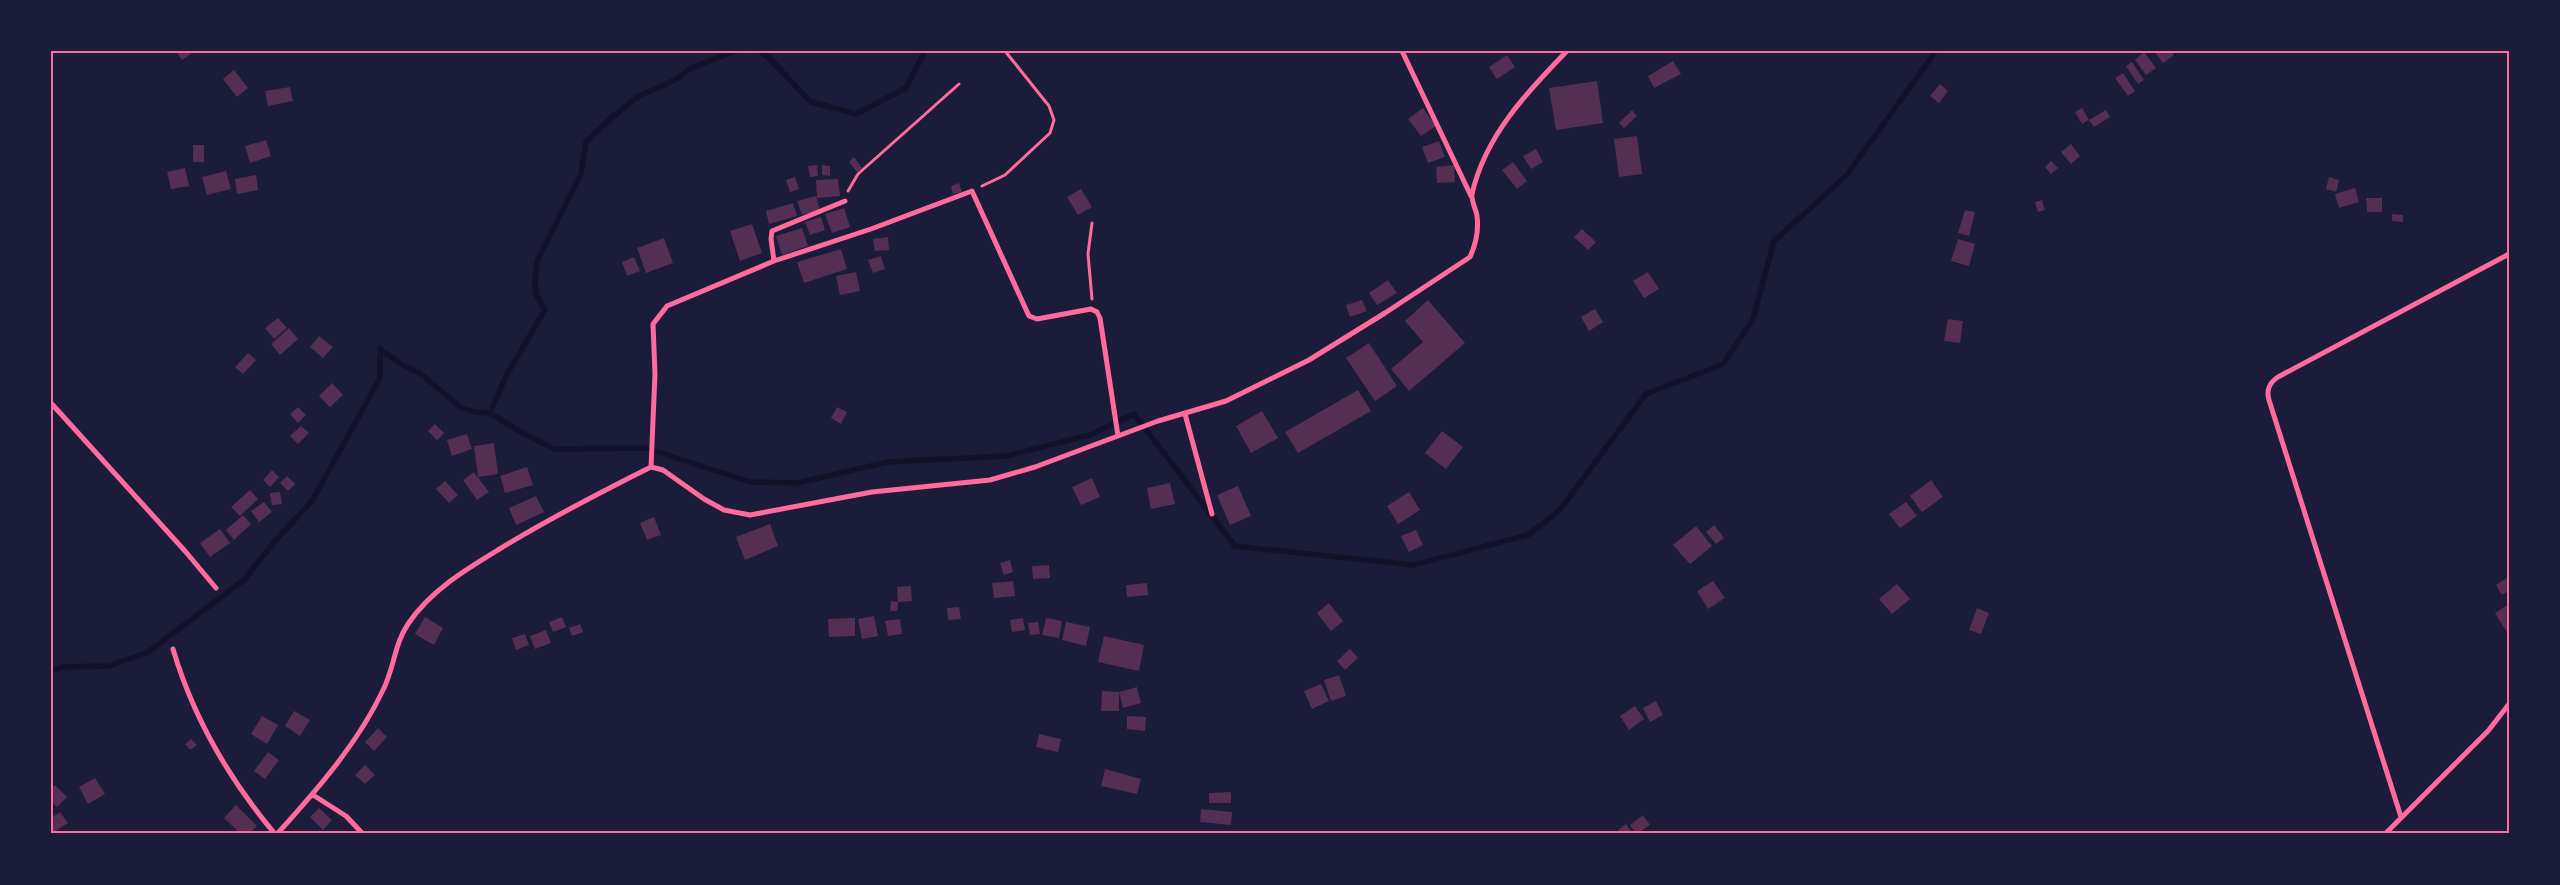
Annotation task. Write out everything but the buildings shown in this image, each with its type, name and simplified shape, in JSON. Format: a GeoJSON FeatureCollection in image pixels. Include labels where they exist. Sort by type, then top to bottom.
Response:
{"type":"FeatureCollection","features":[{"type":"Feature","properties":{"kind":"street"},"geometry":{"type":"LineString","coordinates":[[173,649],[183,682],[220,757],[249,803],[276,834],[313,795],[369,716],[385,686],[398,646],[408,625],[427,601],[470,566],[527,531],[651,467],[663,470],[704,499],[724,510],[750,515],[872,492],[990,480],[1035,467],[1128,434],[1158,421],[1226,400],[1309,360],[1386,314],[1470,257],[1478,232],[1477,217],[1472,197],[1402,51]]}},
{"type":"Feature","properties":{"kind":"street"},"geometry":{"type":"LineString","coordinates":[[1472,197],[1480,167],[1504,123],[1537,82],[1567,51]]}},
{"type":"Feature","properties":{"kind":"street"},"geometry":{"type":"LineString","coordinates":[[651,467],[654,442],[653,324],[657,316],[667,306],[774,261],[871,229],[972,191],[1029,316],[1037,319],[1091,309],[1097,312],[1100,318],[1118,436]]}},
{"type":"Feature","properties":{"kind":"street"},"geometry":{"type":"LineString","coordinates":[[774,261],[771,239],[772,231],[845,201]]}},
{"type":"Feature","properties":{"kind":"street"},"geometry":{"type":"LineString","coordinates":[[2401,817],[2268,400],[2268,390],[2278,376],[2509,254]]}},
{"type":"Feature","properties":{"kind":"street"},"geometry":{"type":"LineString","coordinates":[[51,403],[172,536],[216,588]]}},
{"type":"Feature","properties":{"kind":"street"},"geometry":{"type":"LineString","coordinates":[[1185,414],[1212,514]]}},
{"type":"Feature","properties":{"kind":"street"},"geometry":{"type":"LineString","coordinates":[[2386,834],[2488,730],[2509,704]]}},
{"type":"Feature","properties":{"kind":"street"},"geometry":{"type":"LineString","coordinates":[[313,795],[346,816],[363,834]]}},
{"type":"Feature","properties":{"kind":"path"},"geometry":{"type":"LineString","coordinates":[[972,191],[1005,175],[1050,133],[1054,120],[1049,106],[1005,51]]}},
{"type":"Feature","properties":{"kind":"path"},"geometry":{"type":"LineString","coordinates":[[845,201],[849,188],[858,174],[959,84]]}},
{"type":"Feature","properties":{"kind":"path"},"geometry":{"type":"LineString","coordinates":[[1091,309],[1093,293],[1088,254],[1092,223]]}},
{"type":"Feature","properties":{"kind":"waterway"},"geometry":{"type":"LineString","coordinates":[[51,671],[62,667],[109,666],[148,652],[244,580],[275,541],[312,501],[380,378],[380,349],[404,366],[420,373],[460,407],[475,412],[490,413],[507,374],[545,310],[536,294],[537,261],[581,174],[586,142],[610,119],[639,96],[675,80],[691,68],[736,51]]}},
{"type":"Feature","properties":{"kind":"waterway"},"geometry":{"type":"LineString","coordinates":[[760,51],[811,102],[856,114],[906,88],[925,51]]}},
{"type":"Feature","properties":{"kind":"waterway"},"geometry":{"type":"LineString","coordinates":[[490,413],[554,449],[646,448],[750,482],[797,483],[888,462],[1006,456],[1090,435],[1134,414],[1235,546],[1413,565],[1528,535],[1559,511],[1646,394],[1723,364],[1753,319],[1774,241],[1846,176],[1936,51]]}}]}
